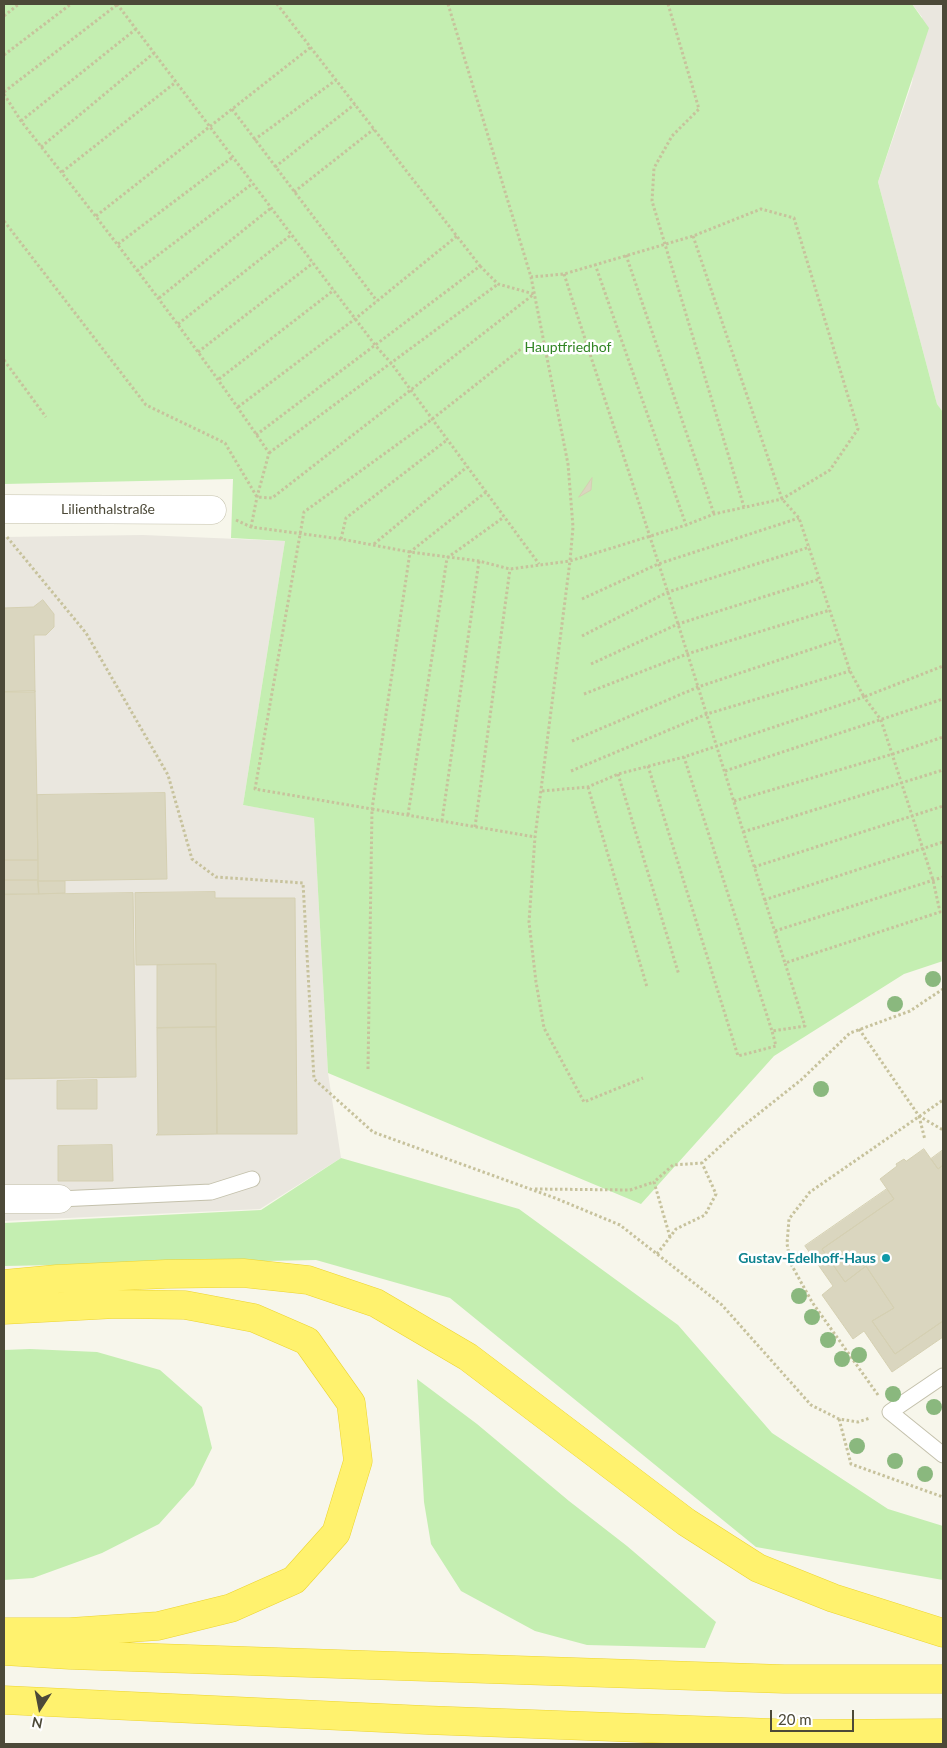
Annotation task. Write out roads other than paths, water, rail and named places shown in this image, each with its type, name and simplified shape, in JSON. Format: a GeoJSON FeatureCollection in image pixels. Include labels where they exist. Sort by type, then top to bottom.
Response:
{"type":"FeatureCollection","features":[{"type":"Feature","properties":{"kind":"highway"},"geometry":{"type":"LineString","coordinates":[[4,1284],[57,1279],[243,1273],[308,1280],[376,1303],[468,1357],[686,1522],[758,1568],[833,1598],[943,1633]]}},
{"type":"Feature","properties":{"kind":"highway"},"geometry":{"type":"LineString","coordinates":[[4,1310],[116,1304],[185,1305],[254,1318],[307,1341],[350,1403],[358,1461],[336,1533],[294,1580],[231,1608],[158,1626],[70,1632],[4,1632]]}},
{"type":"Feature","properties":{"kind":"highway"},"geometry":{"type":"LineString","coordinates":[[4,1651],[784,1680],[943,1679]]}},
{"type":"Feature","properties":{"kind":"highway"},"geometry":{"type":"LineString","coordinates":[[4,1700],[425,1720],[770,1733],[943,1733]]}},
{"type":"Feature","properties":{"kind":"street","name":"Lilienthalstraße"},"geometry":{"type":"LineString","coordinates":[[4,509],[212,510]]}},
{"type":"Feature","properties":{"kind":"street"},"geometry":{"type":"LineString","coordinates":[[4,1199],[59,1199]]}},
{"type":"Feature","properties":{"kind":"lane"},"geometry":{"type":"LineString","coordinates":[[59,1199],[211,1192],[252,1179]]}},
{"type":"Feature","properties":{"kind":"lane"},"geometry":{"type":"LineString","coordinates":[[943,1376],[890,1412],[943,1455]]}},
{"type":"Feature","properties":{"kind":"place","name":"Gustav-Edelhoff-Haus"},"geometry":{"type":"Point","coordinates":[886,1258]}},
{"type":"Feature","properties":{"kind":"park label","name":"Hauptfriedhof"},"geometry":{"type":"Point","coordinates":[568,347]}}]}
